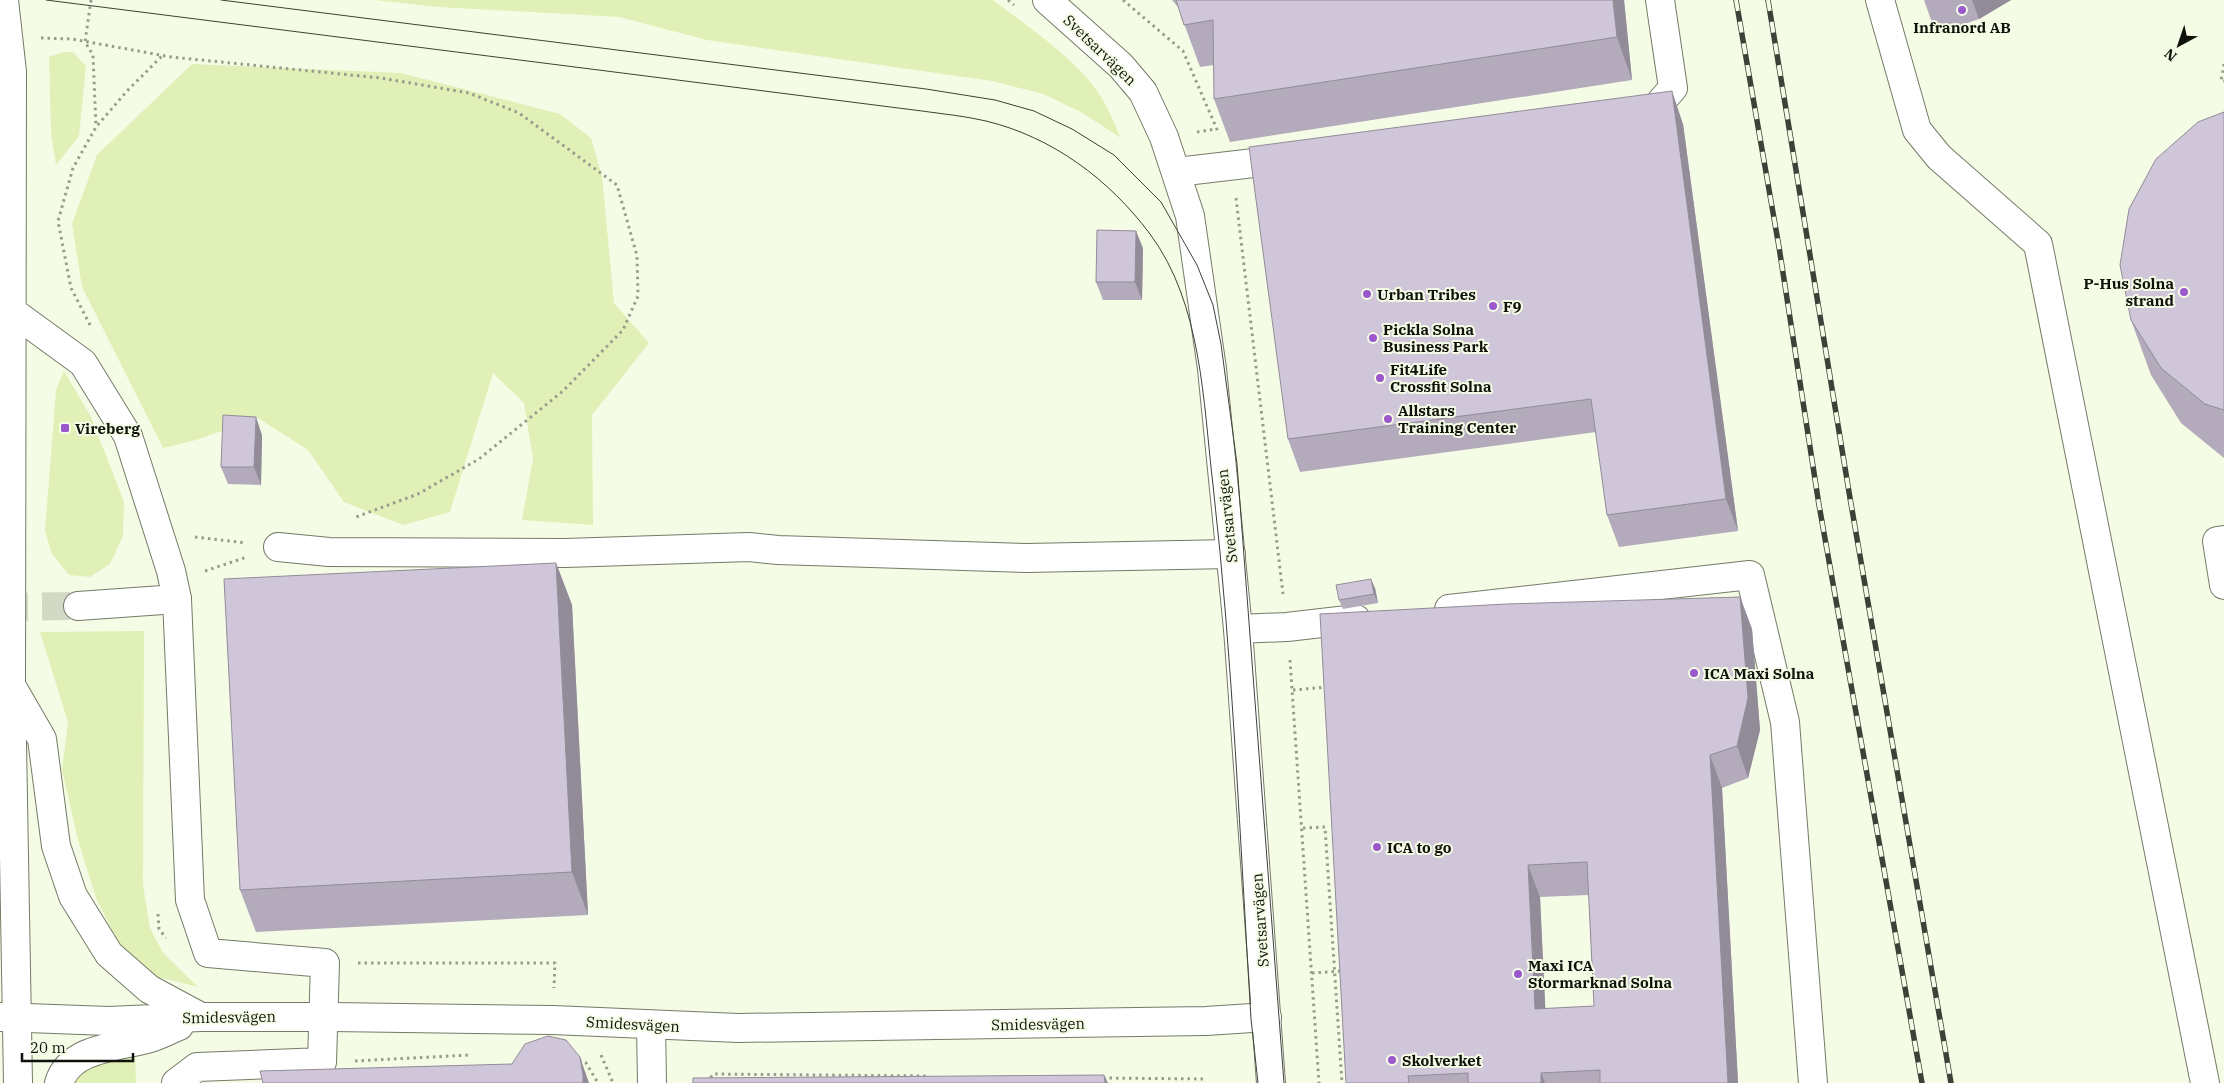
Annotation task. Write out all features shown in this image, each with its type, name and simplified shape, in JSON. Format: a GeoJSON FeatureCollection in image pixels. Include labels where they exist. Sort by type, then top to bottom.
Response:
{"type":"FeatureCollection","features":[{"type":"Feature","properties":{"kind":"street"},"geometry":{"type":"LineString","coordinates":[[4,0],[12,72],[13,312],[8,1017],[18,1083]]}},
{"type":"Feature","properties":{"kind":"street","name":"Svetsarvägen"},"geometry":{"type":"LineString","coordinates":[[1047,0],[1121,66],[1143,92],[1164,137],[1190,216],[1212,370],[1231,554],[1271,1083]]}},
{"type":"Feature","properties":{"kind":"street"},"geometry":{"type":"LineString","coordinates":[[1618,122],[1648,119],[1673,88],[1660,0]]}},
{"type":"Feature","properties":{"kind":"street"},"geometry":{"type":"LineString","coordinates":[[1880,0],[1917,130],[1940,156],[2038,244],[2205,1083]]}},
{"type":"Feature","properties":{"kind":"street"},"geometry":{"type":"LineString","coordinates":[[1176,172],[1311,157]]}},
{"type":"Feature","properties":{"kind":"street"},"geometry":{"type":"LineString","coordinates":[[13,312],[83,363],[128,436],[172,570],[177,599],[190,900],[208,953],[325,963],[322,1062],[197,1066],[176,1083]]}},
{"type":"Feature","properties":{"kind":"street"},"geometry":{"type":"LineString","coordinates":[[2224,540],[2217,541],[2224,585]]}},
{"type":"Feature","properties":{"kind":"street"},"geometry":{"type":"LineString","coordinates":[[278,547],[339,552],[566,553],[748,547],[778,550],[1026,558],[1231,554]]}},
{"type":"Feature","properties":{"kind":"street"},"geometry":{"type":"LineString","coordinates":[[1424,612],[1750,575],[1784,722],[1813,1083]]}},
{"type":"Feature","properties":{"kind":"street"},"geometry":{"type":"LineString","coordinates":[[1712,579],[1723,598],[1723,606]]}},
{"type":"Feature","properties":{"kind":"street"},"geometry":{"type":"LineString","coordinates":[[1667,585],[1667,613]]}},
{"type":"Feature","properties":{"kind":"street"},"geometry":{"type":"LineString","coordinates":[[78,606],[177,599]]}},
{"type":"Feature","properties":{"kind":"street"},"geometry":{"type":"LineString","coordinates":[[1238,629],[1288,627],[1385,616]]}},
{"type":"Feature","properties":{"kind":"street"},"geometry":{"type":"LineString","coordinates":[[11,686],[42,738],[56,846],[73,896],[109,954],[149,989],[201,1017]]}},
{"type":"Feature","properties":{"kind":"street","name":"Smidesvägen"},"geometry":{"type":"LineString","coordinates":[[8,1017],[108,1021],[201,1017],[324,1016],[553,1020],[738,1028],[1206,1022],[1267,1017]]}},
{"type":"Feature","properties":{"kind":"street"},"geometry":{"type":"LineString","coordinates":[[59,1083],[62,1072],[89,1052],[150,1038],[201,1017]]}},
{"type":"Feature","properties":{"kind":"street"},"geometry":{"type":"LineString","coordinates":[[651,1025],[652,1083]]}},
{"type":"Feature","properties":{"kind":"path"},"geometry":{"type":"LineString","coordinates":[[91,0],[85,42],[93,55],[96,128]]}},
{"type":"Feature","properties":{"kind":"path"},"geometry":{"type":"LineString","coordinates":[[1122,0],[1183,51],[1232,166],[1288,627],[1319,1083]]}},
{"type":"Feature","properties":{"kind":"path"},"geometry":{"type":"LineString","coordinates":[[42,38],[72,39],[162,56],[381,78],[469,92],[519,113],[617,185],[637,256],[638,296],[623,330],[563,391],[479,459],[418,494],[352,519]]}},
{"type":"Feature","properties":{"kind":"path"},"geometry":{"type":"LineString","coordinates":[[93,331],[71,288],[58,221],[73,168],[96,128],[127,91],[162,56]]}},
{"type":"Feature","properties":{"kind":"path"},"geometry":{"type":"LineString","coordinates":[[2224,64],[2221,81],[2224,81]]}},
{"type":"Feature","properties":{"kind":"path"},"geometry":{"type":"LineString","coordinates":[[190,536],[278,547]]}},
{"type":"Feature","properties":{"kind":"path"},"geometry":{"type":"LineString","coordinates":[[203,571],[278,547]]}},
{"type":"Feature","properties":{"kind":"path"},"geometry":{"type":"LineString","coordinates":[[1293,690],[1334,686]]}},
{"type":"Feature","properties":{"kind":"path"},"geometry":{"type":"LineString","coordinates":[[1303,828],[1325,826],[1342,1083]]}},
{"type":"Feature","properties":{"kind":"path"},"geometry":{"type":"LineString","coordinates":[[157,906],[159,929],[170,943]]}},
{"type":"Feature","properties":{"kind":"path"},"geometry":{"type":"LineString","coordinates":[[325,963],[555,963]]}},
{"type":"Feature","properties":{"kind":"path"},"geometry":{"type":"LineString","coordinates":[[1312,973],[1350,970]]}},
{"type":"Feature","properties":{"kind":"path"},"geometry":{"type":"LineString","coordinates":[[598,1050],[613,1083]]}},
{"type":"Feature","properties":{"kind":"path"},"geometry":{"type":"LineString","coordinates":[[322,1062],[470,1055]]}},
{"type":"Feature","properties":{"kind":"path"},"geometry":{"type":"LineString","coordinates":[[578,1060],[586,1063],[598,1083]]}},
{"type":"Feature","properties":{"kind":"path"},"geometry":{"type":"LineString","coordinates":[[707,1083],[713,1074],[930,1076]]}},
{"type":"Feature","properties":{"kind":"path"},"geometry":{"type":"LineString","coordinates":[[1098,1078],[1207,1079]]}},
{"type":"Feature","properties":{"kind":"green space"},"geometry":{"type":"Polygon","coordinates":[[[374,0],[993,0],[1037,33],[1081,71],[1103,100],[1121,138],[1081,112],[1043,94],[992,81],[707,40],[619,17],[438,7],[374,0]]]}},
{"type":"Feature","properties":{"kind":"green space"},"geometry":{"type":"Polygon","coordinates":[[[64,52],[73,52],[86,66],[79,136],[56,165],[51,133],[49,57],[64,52]]]}},
{"type":"Feature","properties":{"kind":"green space"},"geometry":{"type":"Polygon","coordinates":[[[192,64],[401,73],[560,114],[591,138],[602,176],[614,303],[649,343],[592,415],[593,525],[522,520],[533,459],[524,403],[493,373],[450,512],[403,525],[344,502],[308,450],[258,418],[196,440],[163,448],[82,287],[72,224],[97,155],[192,64]]]}},
{"type":"Feature","properties":{"kind":"green space"},"geometry":{"type":"Polygon","coordinates":[[[64,371],[91,417],[124,502],[123,536],[110,564],[90,577],[69,575],[52,554],[45,531],[56,390],[64,371]]]}},
{"type":"Feature","properties":{"kind":"green space"},"geometry":{"type":"Polygon","coordinates":[[[144,631],[143,885],[150,928],[163,953],[198,987],[150,975],[122,950],[96,898],[78,840],[62,770],[68,722],[40,632],[144,631]]]}},
{"type":"Feature","properties":{"kind":"green space"},"geometry":{"type":"Polygon","coordinates":[[[135,1052],[136,1083],[72,1083],[87,1068],[135,1052]]]}},
{"type":"Feature","properties":{"kind":"building"},"geometry":{"type":"Polygon","coordinates":[[[1176,0],[1613,0],[1617,37],[1214,99],[1213,20],[1184,25],[1176,0]]]}},
{"type":"Feature","properties":{"kind":"building","name":"F9"},"geometry":{"type":"Polygon","coordinates":[[[1672,91],[1726,499],[1607,515],[1591,399],[1288,439],[1249,147],[1672,91]]]}},
{"type":"Feature","properties":{"kind":"building","name":"P-Hus Solna strand"},"geometry":{"type":"Polygon","coordinates":[[[2224,112],[2224,410],[2205,404],[2161,368],[2131,320],[2120,265],[2129,209],[2156,159],[2198,122],[2224,112]]]}},
{"type":"Feature","properties":{"kind":"building"},"geometry":{"type":"Polygon","coordinates":[[[1097,230],[1136,231],[1135,282],[1096,282],[1097,230]]]}},
{"type":"Feature","properties":{"kind":"building"},"geometry":{"type":"Polygon","coordinates":[[[223,415],[256,417],[254,467],[221,467],[223,415]]]}},
{"type":"Feature","properties":{"kind":"building"},"geometry":{"type":"Polygon","coordinates":[[[556,563],[572,872],[240,890],[224,579],[556,563]]]}},
{"type":"Feature","properties":{"kind":"building"},"geometry":{"type":"Polygon","coordinates":[[[1371,579],[1374,594],[1339,600],[1336,585],[1371,579]]]}},
{"type":"Feature","properties":{"kind":"building"},"geometry":{"type":"Polygon","coordinates":[[[1740,597],[1748,698],[1737,746],[1710,755],[1728,1083],[1600,1083],[1600,1070],[1541,1073],[1541,1083],[1468,1083],[1468,1073],[1408,1076],[1409,1083],[1346,1083],[1320,614],[1507,604],[1740,597]],[[1587,862],[1528,865],[1535,1009],[1594,1006],[1587,862]]]}},
{"type":"Feature","properties":{"kind":"building"},"geometry":{"type":"Polygon","coordinates":[[[548,1036],[566,1040],[580,1057],[583,1083],[263,1083],[260,1071],[512,1064],[525,1044],[548,1036]]]}},
{"type":"Feature","properties":{"kind":"building"},"geometry":{"type":"Polygon","coordinates":[[[1104,1075],[1105,1083],[693,1083],[693,1078],[1104,1075]]]}},
{"type":"Feature","properties":{"kind":"tunnel"},"geometry":{"type":"LineString","coordinates":[[0,607],[78,606]]}},
{"type":"Feature","properties":{"kind":"tram line"},"geometry":{"type":"LineString","coordinates":[[46,0],[970,118],[1010,128],[1034,138],[1056,149],[1097,178],[1134,214],[1150,234],[1167,261],[1180,291],[1190,322],[1197,354],[1206,420],[1226,618],[1251,1019],[1258,1083]]}},
{"type":"Feature","properties":{"kind":"tram line"},"geometry":{"type":"LineString","coordinates":[[221,0],[926,89],[995,100],[1034,111],[1072,129],[1114,155],[1161,202],[1197,265],[1213,305],[1221,344],[1237,464],[1284,1083]]}},
{"type":"Feature","properties":{"kind":"railway"},"geometry":{"type":"LineString","coordinates":[[1736,0],[1779,247],[1819,505],[1922,1083]]}},
{"type":"Feature","properties":{"kind":"railway"},"geometry":{"type":"LineString","coordinates":[[1768,0],[1850,498],[1951,1083]]}},
{"type":"Feature","properties":{"kind":"place","name":"Infranord AB"},"geometry":{"type":"Point","coordinates":[1962,10]}},
{"type":"Feature","properties":{"kind":"place","name":"P-Hus Solna strand"},"geometry":{"type":"Point","coordinates":[2184,292]}},
{"type":"Feature","properties":{"kind":"place","name":"Urban Tribes"},"geometry":{"type":"Point","coordinates":[1367,294]}},
{"type":"Feature","properties":{"kind":"place","name":"F9"},"geometry":{"type":"Point","coordinates":[1493,306]}},
{"type":"Feature","properties":{"kind":"place","name":"Pickla Solna Business Park"},"geometry":{"type":"Point","coordinates":[1373,338]}},
{"type":"Feature","properties":{"kind":"place","name":"Fit4Life Crossfit Solna"},"geometry":{"type":"Point","coordinates":[1380,378]}},
{"type":"Feature","properties":{"kind":"place","name":"Allstars Training Center"},"geometry":{"type":"Point","coordinates":[1388,419]}},
{"type":"Feature","properties":{"kind":"place","name":"Vireberg"},"geometry":{"type":"Point","coordinates":[65,428]}},
{"type":"Feature","properties":{"kind":"place","name":"ICA Maxi Solna"},"geometry":{"type":"Point","coordinates":[1694,673]}},
{"type":"Feature","properties":{"kind":"place","name":"ICA to go"},"geometry":{"type":"Point","coordinates":[1377,847]}},
{"type":"Feature","properties":{"kind":"place","name":"Maxi ICA Stormarknad Solna"},"geometry":{"type":"Point","coordinates":[1518,974]}},
{"type":"Feature","properties":{"kind":"place","name":"Skolverket"},"geometry":{"type":"Point","coordinates":[1392,1060]}}]}
